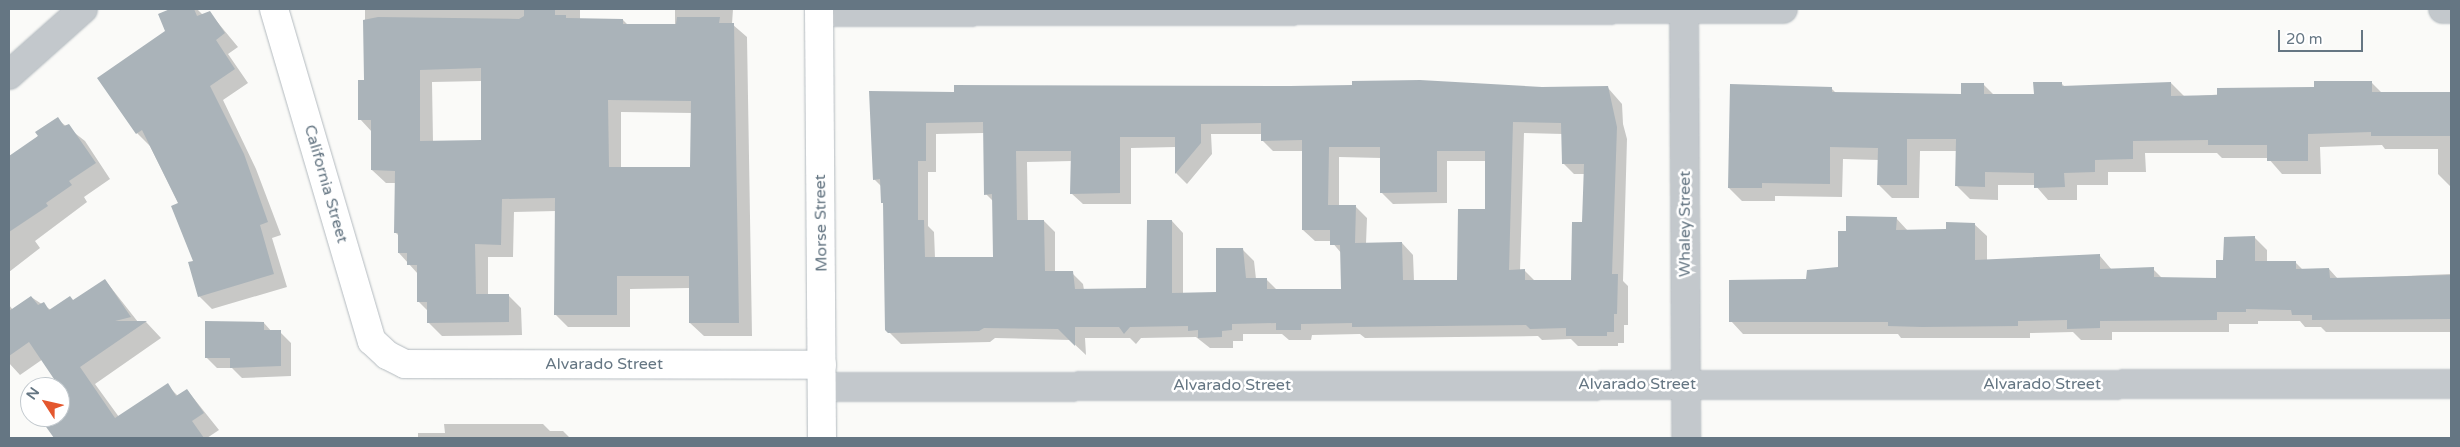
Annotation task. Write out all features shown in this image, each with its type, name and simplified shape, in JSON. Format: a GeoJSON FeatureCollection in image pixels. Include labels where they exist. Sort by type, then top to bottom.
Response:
{"type":"FeatureCollection","features":[{"type":"Feature","properties":{"kind":"street"},"geometry":{"type":"LineString","coordinates":[[9,75],[84,9]]}},
{"type":"Feature","properties":{"kind":"street","name":"California Street"},"geometry":{"type":"LineString","coordinates":[[274,9],[372,341],[387,355]]}},
{"type":"Feature","properties":{"kind":"street","name":"Whaley Street"},"geometry":{"type":"LineString","coordinates":[[1684,9],[1686,438]]}},
{"type":"Feature","properties":{"kind":"street"},"geometry":{"type":"LineString","coordinates":[[819,11],[1783,9]]}},
{"type":"Feature","properties":{"kind":"street"},"geometry":{"type":"LineString","coordinates":[[2443,9],[2451,9]]}},
{"type":"Feature","properties":{"kind":"street","name":"Morse Street"},"geometry":{"type":"LineString","coordinates":[[819,11],[822,438]]}},
{"type":"Feature","properties":{"kind":"street","name":"Alvarado Street"},"geometry":{"type":"LineString","coordinates":[[387,355],[405,364],[822,376],[1686,383],[2451,384]]}},
{"type":"Feature","properties":{"kind":"building"},"geometry":{"type":"Polygon","coordinates":[[[170,9],[194,9],[197,16],[210,11],[225,33],[216,40],[235,69],[210,86],[244,154],[268,222],[260,225],[274,274],[198,297],[188,262],[193,261],[171,206],[178,203],[142,130],[136,134],[97,78],[165,31],[158,14],[170,9]]]}},
{"type":"Feature","properties":{"kind":"building"},"geometry":{"type":"Polygon","coordinates":[[[524,9],[555,9],[555,15],[566,15],[566,18],[623,19],[623,24],[676,24],[677,17],[720,17],[719,23],[734,23],[739,323],[689,323],[689,276],[617,276],[617,315],[554,315],[555,198],[502,199],[501,245],[475,244],[476,294],[509,294],[509,322],[427,323],[427,302],[417,302],[417,265],[407,265],[407,253],[398,253],[398,233],[394,233],[395,171],[371,170],[371,120],[358,120],[358,80],[364,80],[363,20],[378,17],[519,19],[524,16],[524,9]],[[481,68],[420,70],[420,141],[481,140],[481,68]],[[608,100],[609,167],[690,167],[691,101],[608,100]]]}},
{"type":"Feature","properties":{"kind":"building"},"geometry":{"type":"Polygon","coordinates":[[[1420,80],[1542,87],[1608,86],[1617,127],[1612,274],[1618,274],[1617,314],[1614,314],[1614,332],[1607,332],[1607,336],[1566,336],[1566,328],[1530,329],[1526,325],[1352,327],[1352,323],[1301,324],[1301,330],[1276,330],[1276,323],[1232,324],[1232,330],[1222,331],[1222,337],[1198,338],[1198,330],[1188,331],[1188,326],[1130,327],[1124,334],[1119,327],[1075,327],[1075,346],[1058,329],[984,328],[979,331],[888,333],[885,330],[883,203],[881,203],[880,179],[873,180],[869,91],[954,92],[954,85],[1290,86],[1352,85],[1352,81],[1420,80]],[[983,122],[926,123],[926,161],[918,161],[918,220],[924,220],[925,257],[993,257],[992,194],[984,195],[983,122]],[[1513,122],[1509,270],[1525,269],[1525,280],[1571,280],[1572,222],[1582,222],[1584,164],[1562,164],[1561,123],[1513,122]],[[1261,123],[1201,124],[1201,143],[1175,174],[1175,137],[1120,137],[1120,193],[1070,194],[1071,151],[1016,151],[1017,220],[1044,220],[1045,271],[1073,271],[1075,289],[1146,288],[1147,220],[1172,220],[1172,293],[1216,292],[1216,248],[1243,248],[1246,278],[1267,278],[1267,289],[1341,289],[1340,245],[1330,245],[1330,230],[1302,230],[1302,140],[1261,141],[1261,123]],[[1329,147],[1328,205],[1356,205],[1355,243],[1402,242],[1403,280],[1457,280],[1458,209],[1485,209],[1485,151],[1437,151],[1437,192],[1380,193],[1380,147],[1329,147]]]}},
{"type":"Feature","properties":{"kind":"building"},"geometry":{"type":"Polygon","coordinates":[[[2314,81],[2372,81],[2372,92],[2451,92],[2451,136],[2371,136],[2371,132],[2308,134],[2308,161],[2267,161],[2267,145],[2208,145],[2208,140],[2133,141],[2133,159],[2095,160],[2095,172],[2064,173],[2065,187],[2034,188],[2034,173],[1985,172],[1985,187],[1955,186],[1956,139],[1907,139],[1907,185],[1877,185],[1878,148],[1830,147],[1830,184],[1762,183],[1762,188],[1728,188],[1730,84],[1832,87],[1832,92],[1961,94],[1961,83],[1984,83],[1984,94],[2034,94],[2033,82],[2062,82],[2062,86],[2171,82],[2171,96],[2217,95],[2217,88],[2314,87],[2314,81]]]}},
{"type":"Feature","properties":{"kind":"building"},"geometry":{"type":"Polygon","coordinates":[[[58,117],[64,126],[69,124],[96,163],[69,181],[72,185],[46,203],[48,206],[9,232],[9,156],[38,136],[35,132],[58,117]]]}},
{"type":"Feature","properties":{"kind":"building"},"geometry":{"type":"Polygon","coordinates":[[[1846,216],[1897,217],[1896,230],[1946,229],[1946,222],[1975,223],[1975,260],[2100,254],[2100,269],[2154,267],[2154,277],[2216,278],[2216,260],[2223,260],[2224,237],[2255,236],[2255,261],[2296,261],[2296,269],[2329,268],[2330,278],[2451,275],[2451,319],[2312,320],[2312,315],[2292,315],[2291,310],[2246,309],[2246,312],[2217,312],[2217,320],[2100,321],[2100,328],[2067,329],[2067,320],[2018,321],[2018,326],[1922,327],[1888,326],[1888,322],[1729,322],[1729,280],[1806,279],[1807,270],[1838,267],[1838,231],[1846,231],[1846,216]]]}},
{"type":"Feature","properties":{"kind":"building"},"geometry":{"type":"Polygon","coordinates":[[[105,279],[131,317],[115,321],[147,321],[80,367],[115,418],[168,383],[176,396],[187,389],[204,413],[192,421],[204,438],[54,438],[46,427],[70,427],[70,377],[53,377],[29,342],[9,356],[9,311],[31,296],[38,305],[44,302],[49,310],[70,296],[73,300],[105,279]]]}},
{"type":"Feature","properties":{"kind":"building"},"geometry":{"type":"Polygon","coordinates":[[[205,321],[264,322],[264,330],[281,330],[281,366],[230,368],[230,358],[205,358],[205,321]]]}}]}
